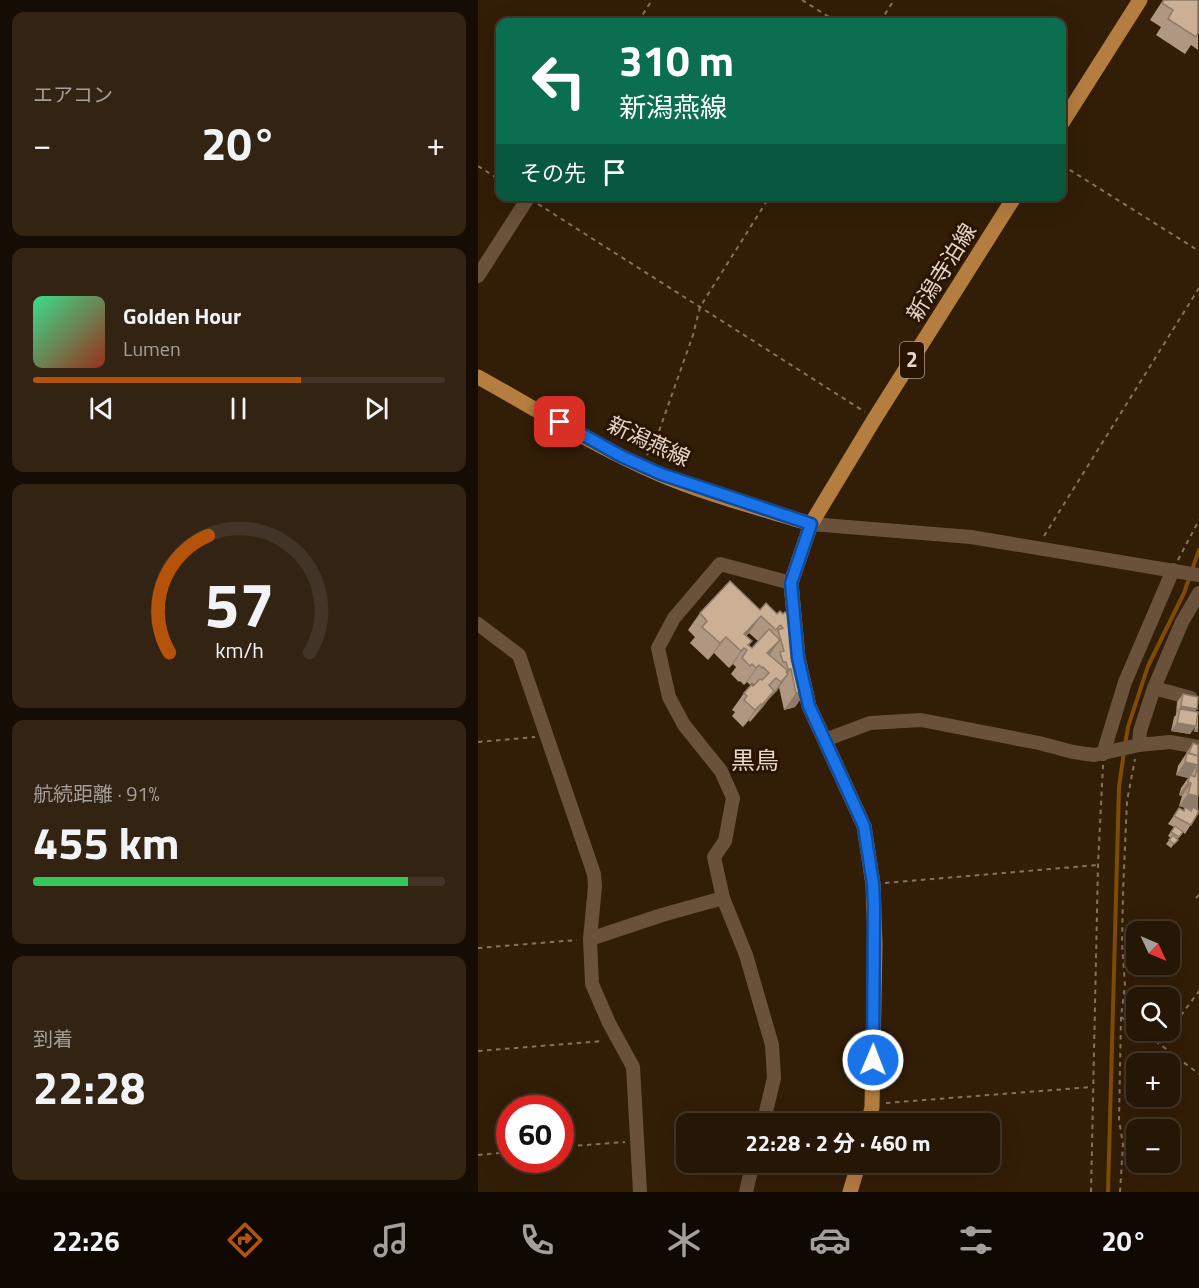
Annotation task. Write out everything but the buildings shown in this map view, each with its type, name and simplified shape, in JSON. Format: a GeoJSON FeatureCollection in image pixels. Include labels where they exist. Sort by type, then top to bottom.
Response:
{"type":"FeatureCollection","features":[{"type":"Feature","properties":{"kind":"main road"},"geometry":{"type":"LineString","coordinates":[[1066,117],[1140,0]]}},
{"type":"Feature","properties":{"kind":"main road","name":"新潟寺泊線"},"geometry":{"type":"LineString","coordinates":[[811,524],[1012,201]]}},
{"type":"Feature","properties":{"kind":"main road","name":"新潟燕線"},"geometry":{"type":"LineString","coordinates":[[478,376],[642,466],[708,492],[811,524]]}},
{"type":"Feature","properties":{"kind":"main road","name":"2"},"geometry":{"type":"LineString","coordinates":[[811,524],[791,583],[798,658],[809,706],[864,826],[873,884],[875,944],[871,1113]]}},
{"type":"Feature","properties":{"kind":"main road"},"geometry":{"type":"LineString","coordinates":[[850,1192],[856,1173]]}},
{"type":"Feature","properties":{"kind":"street"},"geometry":{"type":"LineString","coordinates":[[478,276],[526,201]]}},
{"type":"Feature","properties":{"kind":"street"},"geometry":{"type":"LineString","coordinates":[[811,524],[971,537],[1198,575]]}},
{"type":"Feature","properties":{"kind":"street"},"geometry":{"type":"LineString","coordinates":[[766,1113],[774,1078],[772,1045],[746,955],[723,898],[714,857],[725,841],[733,798],[721,771],[684,725],[669,697],[658,648],[674,618],[720,564],[791,583]]}},
{"type":"Feature","properties":{"kind":"street"},"geometry":{"type":"LineString","coordinates":[[1108,753],[1125,682],[1176,571]]}},
{"type":"Feature","properties":{"kind":"street"},"geometry":{"type":"LineString","coordinates":[[1136,746],[1154,688],[1177,632],[1198,593]]}},
{"type":"Feature","properties":{"kind":"street"},"geometry":{"type":"LineString","coordinates":[[478,624],[519,655],[594,874],[590,939],[592,984],[632,1067],[640,1192]]}},
{"type":"Feature","properties":{"kind":"street"},"geometry":{"type":"LineString","coordinates":[[1154,688],[1191,698]]}},
{"type":"Feature","properties":{"kind":"street"},"geometry":{"type":"LineString","coordinates":[[825,740],[870,723],[921,720],[1039,743],[1072,752],[1108,753],[1136,746],[1170,742],[1198,747]]}},
{"type":"Feature","properties":{"kind":"street"},"geometry":{"type":"LineString","coordinates":[[590,939],[723,898]]}},
{"type":"Feature","properties":{"kind":"street"},"geometry":{"type":"LineString","coordinates":[[746,1192],[750,1173]]}},
{"type":"Feature","properties":{"kind":"path"},"geometry":{"type":"LineString","coordinates":[[641,18],[652,0]]}},
{"type":"Feature","properties":{"kind":"path"},"geometry":{"type":"LineString","coordinates":[[802,0],[831,18]]}},
{"type":"Feature","properties":{"kind":"path"},"geometry":{"type":"LineString","coordinates":[[883,18],[895,0]]}},
{"type":"Feature","properties":{"kind":"path"},"geometry":{"type":"LineString","coordinates":[[478,166],[496,177]]}},
{"type":"Feature","properties":{"kind":"path"},"geometry":{"type":"LineString","coordinates":[[1066,168],[1198,252]]}},
{"type":"Feature","properties":{"kind":"path"},"geometry":{"type":"LineString","coordinates":[[533,201],[875,418]]}},
{"type":"Feature","properties":{"kind":"path"},"geometry":{"type":"LineString","coordinates":[[642,466],[658,434],[693,335],[700,307],[767,201]]}},
{"type":"Feature","properties":{"kind":"path"},"geometry":{"type":"LineString","coordinates":[[1036,548],[1198,288]]}},
{"type":"Feature","properties":{"kind":"path"},"geometry":{"type":"LineString","coordinates":[[1176,571],[1198,520]]}},
{"type":"Feature","properties":{"kind":"path"},"geometry":{"type":"LineString","coordinates":[[478,742],[546,735]]}},
{"type":"Feature","properties":{"kind":"path"},"geometry":{"type":"LineString","coordinates":[[1120,1192],[1123,1143],[1119,1120],[1121,1017],[1125,985],[1122,935],[1127,801],[1136,746]]}},
{"type":"Feature","properties":{"kind":"path"},"geometry":{"type":"LineString","coordinates":[[1091,1192],[1098,865],[1108,753]]}},
{"type":"Feature","properties":{"kind":"path"},"geometry":{"type":"LineString","coordinates":[[873,884],[1098,865]]}},
{"type":"Feature","properties":{"kind":"path"},"geometry":{"type":"LineString","coordinates":[[478,948],[590,939]]}},
{"type":"Feature","properties":{"kind":"path"},"geometry":{"type":"LineString","coordinates":[[1180,1015],[1198,990]]}},
{"type":"Feature","properties":{"kind":"path"},"geometry":{"type":"LineString","coordinates":[[1121,1017],[1126,1021]]}},
{"type":"Feature","properties":{"kind":"path"},"geometry":{"type":"LineString","coordinates":[[478,1051],[601,1042],[615,1035]]}},
{"type":"Feature","properties":{"kind":"path"},"geometry":{"type":"LineString","coordinates":[[1156,1041],[1198,1074]]}},
{"type":"Feature","properties":{"kind":"path"},"geometry":{"type":"LineString","coordinates":[[872,1107],[884,1103],[1092,1086]]}},
{"type":"Feature","properties":{"kind":"path"},"geometry":{"type":"LineString","coordinates":[[574,1146],[637,1141]]}},
{"type":"Feature","properties":{"kind":"path"},"geometry":{"type":"LineString","coordinates":[[478,1155],[496,1153]]}},
{"type":"Feature","properties":{"kind":"waterway"},"geometry":{"type":"LineString","coordinates":[[1125,745],[1128,727],[1148,666],[1184,593],[1199,550]]}},
{"type":"Feature","properties":{"kind":"waterway"},"geometry":{"type":"LineString","coordinates":[[1108,1192],[1119,787],[1124,752]]}},
{"type":"Feature","properties":{"kind":"district","name":"黒鳥"},"geometry":{"type":"Point","coordinates":[755,761]}},
{"type":"Feature","properties":{"kind":"route"},"geometry":{"type":"LineString","coordinates":[[560,422],[621,456],[661,474],[708,492],[811,524],[791,583],[798,658],[809,706],[864,826],[874,904],[873,1060]]}}]}
